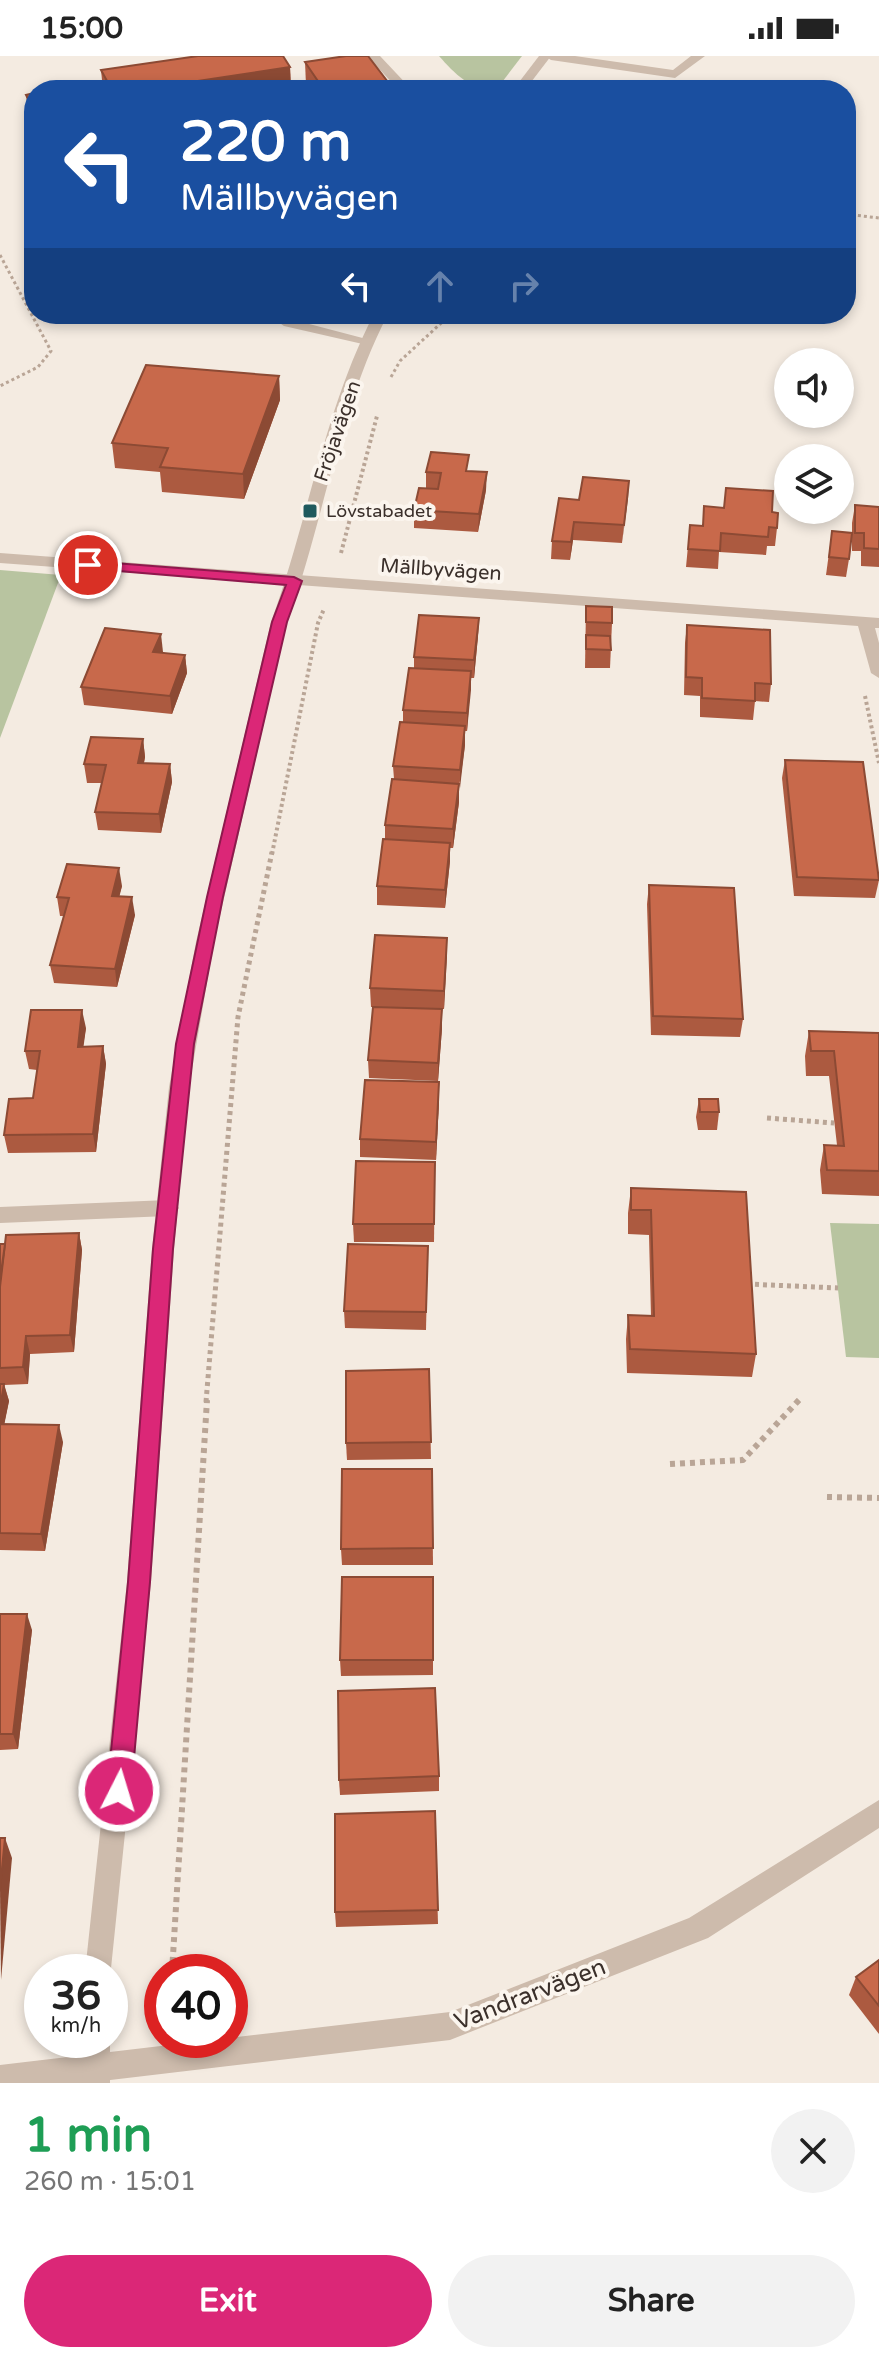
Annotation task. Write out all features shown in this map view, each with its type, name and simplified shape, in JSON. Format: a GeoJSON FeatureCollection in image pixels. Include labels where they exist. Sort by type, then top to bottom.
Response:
{"type":"FeatureCollection","features":[{"type":"Feature","properties":{"kind":"street"},"geometry":{"type":"LineString","coordinates":[[373,56],[396,80]]}},
{"type":"Feature","properties":{"kind":"street"},"geometry":{"type":"LineString","coordinates":[[528,80],[548,56],[675,74],[699,56]]}},
{"type":"Feature","properties":{"kind":"street"},"geometry":{"type":"LineString","coordinates":[[293,324],[367,341]]}},
{"type":"Feature","properties":{"kind":"street","name":"Fröjavägen"},"geometry":{"type":"LineString","coordinates":[[101,1954],[139,1582],[168,1208],[185,1044],[205,942],[279,622],[294,581],[310,511],[367,341],[376,324]]}},
{"type":"Feature","properties":{"kind":"street","name":"Mällbyvägen"},"geometry":{"type":"LineString","coordinates":[[0,558],[872,622]]}},
{"type":"Feature","properties":{"kind":"street"},"geometry":{"type":"LineString","coordinates":[[872,622],[879,673]]}},
{"type":"Feature","properties":{"kind":"street"},"geometry":{"type":"LineString","coordinates":[[0,1215],[168,1208]]}},
{"type":"Feature","properties":{"kind":"street","name":"Vandrarvägen"},"geometry":{"type":"LineString","coordinates":[[0,2079],[97,2076],[450,2026],[698,1928],[879,1813]]}},
{"type":"Feature","properties":{"kind":"path"},"geometry":{"type":"LineString","coordinates":[[856,215],[879,218]]}},
{"type":"Feature","properties":{"kind":"path"},"geometry":{"type":"LineString","coordinates":[[0,255],[24,300]]}},
{"type":"Feature","properties":{"kind":"path"},"geometry":{"type":"LineString","coordinates":[[0,386],[38,367],[51,351],[37,324]]}},
{"type":"Feature","properties":{"kind":"path"},"geometry":{"type":"LineString","coordinates":[[385,387],[400,361],[440,324]]}},
{"type":"Feature","properties":{"kind":"path"},"geometry":{"type":"LineString","coordinates":[[173,1954],[184,1816],[187,1692],[206,1379],[238,1015],[250,943],[299,729],[318,623],[332,583],[377,415]]}},
{"type":"Feature","properties":{"kind":"path"},"geometry":{"type":"LineString","coordinates":[[767,1118],[834,1123]]}},
{"type":"Feature","properties":{"kind":"path"},"geometry":{"type":"LineString","coordinates":[[746,1284],[838,1288]]}},
{"type":"Feature","properties":{"kind":"path"},"geometry":{"type":"LineString","coordinates":[[670,1464],[743,1460],[799,1400]]}},
{"type":"Feature","properties":{"kind":"path"},"geometry":{"type":"LineString","coordinates":[[827,1497],[879,1498]]}},
{"type":"Feature","properties":{"kind":"green space"},"geometry":{"type":"Polygon","coordinates":[[[439,56],[522,56],[504,80],[465,80],[439,56]]]}},
{"type":"Feature","properties":{"kind":"green space"},"geometry":{"type":"Polygon","coordinates":[[[0,570],[61,575],[0,738],[0,570]]]}},
{"type":"Feature","properties":{"kind":"green space"},"geometry":{"type":"Polygon","coordinates":[[[830,1223],[879,1224],[879,1358],[846,1357],[830,1223]]]}},
{"type":"Feature","properties":{"kind":"building"},"geometry":{"type":"Polygon","coordinates":[[[198,56],[283,56],[290,67],[204,80],[106,80],[101,70],[198,56]]]}},
{"type":"Feature","properties":{"kind":"building"},"geometry":{"type":"Polygon","coordinates":[[[368,56],[386,80],[317,80],[305,62],[368,56]]]}},
{"type":"Feature","properties":{"kind":"building"},"geometry":{"type":"Polygon","coordinates":[[[146,365],[279,376],[243,474],[160,467],[168,448],[112,443],[146,365]]]}},
{"type":"Feature","properties":{"kind":"building"},"geometry":{"type":"Polygon","coordinates":[[[431,452],[469,455],[466,471],[487,472],[479,514],[414,510],[419,488],[438,489],[441,473],[426,472],[431,452]]]}},
{"type":"Feature","properties":{"kind":"building"},"geometry":{"type":"Polygon","coordinates":[[[583,477],[629,481],[624,525],[574,522],[571,542],[552,541],[559,498],[579,500],[583,477]]]}},
{"type":"Feature","properties":{"kind":"building"},"geometry":{"type":"Polygon","coordinates":[[[726,488],[773,491],[772,512],[777,528],[769,527],[768,537],[721,533],[720,551],[688,549],[690,525],[703,526],[704,506],[724,508],[726,488]]]}},
{"type":"Feature","properties":{"kind":"building"},"geometry":{"type":"Polygon","coordinates":[[[855,505],[879,507],[879,549],[864,548],[864,533],[855,533],[855,505]]]}},
{"type":"Feature","properties":{"kind":"building"},"geometry":{"type":"Polygon","coordinates":[[[832,531],[852,533],[849,559],[829,557],[832,531]]]}},
{"type":"Feature","properties":{"kind":"building"},"geometry":{"type":"Polygon","coordinates":[[[586,606],[612,607],[612,623],[586,622],[586,606]]]}},
{"type":"Feature","properties":{"kind":"building"},"geometry":{"type":"Polygon","coordinates":[[[419,615],[479,618],[474,660],[414,657],[419,615]]]}},
{"type":"Feature","properties":{"kind":"building"},"geometry":{"type":"Polygon","coordinates":[[[687,625],[770,630],[771,684],[755,683],[755,701],[702,698],[702,678],[686,677],[687,625]]]}},
{"type":"Feature","properties":{"kind":"building"},"geometry":{"type":"Polygon","coordinates":[[[105,628],[161,634],[153,652],[185,655],[170,696],[81,687],[105,628]]]}},
{"type":"Feature","properties":{"kind":"building"},"geometry":{"type":"Polygon","coordinates":[[[586,635],[610,636],[611,650],[586,649],[586,635]]]}},
{"type":"Feature","properties":{"kind":"building"},"geometry":{"type":"Polygon","coordinates":[[[409,668],[471,671],[467,713],[403,710],[409,668]]]}},
{"type":"Feature","properties":{"kind":"building"},"geometry":{"type":"Polygon","coordinates":[[[400,722],[465,726],[460,770],[393,766],[400,722]]]}},
{"type":"Feature","properties":{"kind":"building"},"geometry":{"type":"Polygon","coordinates":[[[91,737],[143,739],[138,763],[170,764],[159,814],[95,812],[106,765],[84,764],[91,737]]]}},
{"type":"Feature","properties":{"kind":"building"},"geometry":{"type":"Polygon","coordinates":[[[785,760],[863,762],[879,880],[797,877],[785,760]]]}},
{"type":"Feature","properties":{"kind":"building"},"geometry":{"type":"Polygon","coordinates":[[[392,779],[459,784],[453,829],[385,825],[392,779]]]}},
{"type":"Feature","properties":{"kind":"building"},"geometry":{"type":"Polygon","coordinates":[[[383,839],[450,843],[445,890],[377,886],[383,839]]]}},
{"type":"Feature","properties":{"kind":"building"},"geometry":{"type":"Polygon","coordinates":[[[67,864],[119,868],[112,896],[132,897],[115,969],[50,965],[69,898],[57,897],[67,864]]]}},
{"type":"Feature","properties":{"kind":"building"},"geometry":{"type":"Polygon","coordinates":[[[649,885],[734,888],[743,1019],[653,1016],[649,885]]]}},
{"type":"Feature","properties":{"kind":"building"},"geometry":{"type":"Polygon","coordinates":[[[375,935],[447,938],[444,991],[370,988],[375,935]]]}},
{"type":"Feature","properties":{"kind":"building"},"geometry":{"type":"Polygon","coordinates":[[[373,1007],[442,1009],[438,1063],[368,1060],[373,1007]]]}},
{"type":"Feature","properties":{"kind":"building"},"geometry":{"type":"Polygon","coordinates":[[[31,1010],[82,1010],[78,1047],[103,1046],[93,1134],[4,1135],[9,1099],[33,1098],[40,1051],[25,1051],[31,1010]]]}},
{"type":"Feature","properties":{"kind":"building"},"geometry":{"type":"Polygon","coordinates":[[[809,1031],[879,1033],[879,1171],[827,1170],[824,1145],[844,1146],[834,1051],[811,1051],[809,1031]]]}},
{"type":"Feature","properties":{"kind":"building"},"geometry":{"type":"Polygon","coordinates":[[[365,1080],[439,1082],[436,1142],[360,1139],[365,1080]]]}},
{"type":"Feature","properties":{"kind":"building"},"geometry":{"type":"Polygon","coordinates":[[[699,1099],[718,1099],[719,1112],[700,1112],[699,1099]]]}},
{"type":"Feature","properties":{"kind":"building"},"geometry":{"type":"Polygon","coordinates":[[[356,1161],[435,1162],[434,1224],[353,1224],[356,1161]]]}},
{"type":"Feature","properties":{"kind":"building"},"geometry":{"type":"Polygon","coordinates":[[[631,1188],[746,1192],[756,1354],[630,1349],[628,1315],[654,1316],[651,1210],[631,1210],[631,1188]]]}},
{"type":"Feature","properties":{"kind":"building"},"geometry":{"type":"Polygon","coordinates":[[[79,1233],[70,1335],[26,1336],[23,1367],[0,1368],[0,1287],[6,1235],[79,1233]]]}},
{"type":"Feature","properties":{"kind":"building"},"geometry":{"type":"Polygon","coordinates":[[[0,1244],[5,1244],[0,1280],[0,1244]]]}},
{"type":"Feature","properties":{"kind":"building"},"geometry":{"type":"Polygon","coordinates":[[[348,1244],[428,1246],[426,1312],[344,1311],[348,1244]]]}},
{"type":"Feature","properties":{"kind":"building"},"geometry":{"type":"Polygon","coordinates":[[[429,1369],[431,1442],[346,1443],[346,1371],[429,1369]]]}},
{"type":"Feature","properties":{"kind":"building"},"geometry":{"type":"Polygon","coordinates":[[[0,1384],[4,1384],[0,1407],[0,1384]]]}},
{"type":"Feature","properties":{"kind":"building"},"geometry":{"type":"Polygon","coordinates":[[[0,1424],[59,1425],[41,1534],[0,1533],[0,1424]]]}},
{"type":"Feature","properties":{"kind":"building"},"geometry":{"type":"Polygon","coordinates":[[[342,1469],[432,1469],[433,1548],[341,1549],[342,1469]]]}},
{"type":"Feature","properties":{"kind":"building"},"geometry":{"type":"Polygon","coordinates":[[[342,1577],[433,1577],[433,1660],[340,1660],[342,1577]]]}},
{"type":"Feature","properties":{"kind":"building"},"geometry":{"type":"Polygon","coordinates":[[[0,1614],[27,1614],[13,1734],[0,1734],[0,1614]]]}},
{"type":"Feature","properties":{"kind":"building"},"geometry":{"type":"Polygon","coordinates":[[[435,1688],[439,1776],[339,1780],[338,1691],[435,1688]]]}},
{"type":"Feature","properties":{"kind":"building"},"geometry":{"type":"Polygon","coordinates":[[[435,1811],[438,1910],[335,1912],[335,1814],[435,1811]]]}},
{"type":"Feature","properties":{"kind":"building"},"geometry":{"type":"Polygon","coordinates":[[[0,1838],[5,1838],[0,1889],[0,1838]]]}},
{"type":"Feature","properties":{"kind":"building"},"geometry":{"type":"Polygon","coordinates":[[[879,1960],[879,2006],[856,1977],[879,1960]]]}},
{"type":"Feature","properties":{"kind":"place","name":"Lövstabadet"},"geometry":{"type":"Point","coordinates":[310,511]}},
{"type":"Feature","properties":{"kind":"route"},"geometry":{"type":"LineString","coordinates":[[88,565],[294,581],[279,622],[215,897],[185,1044],[163,1249],[147,1485],[119,1791]]}}]}
